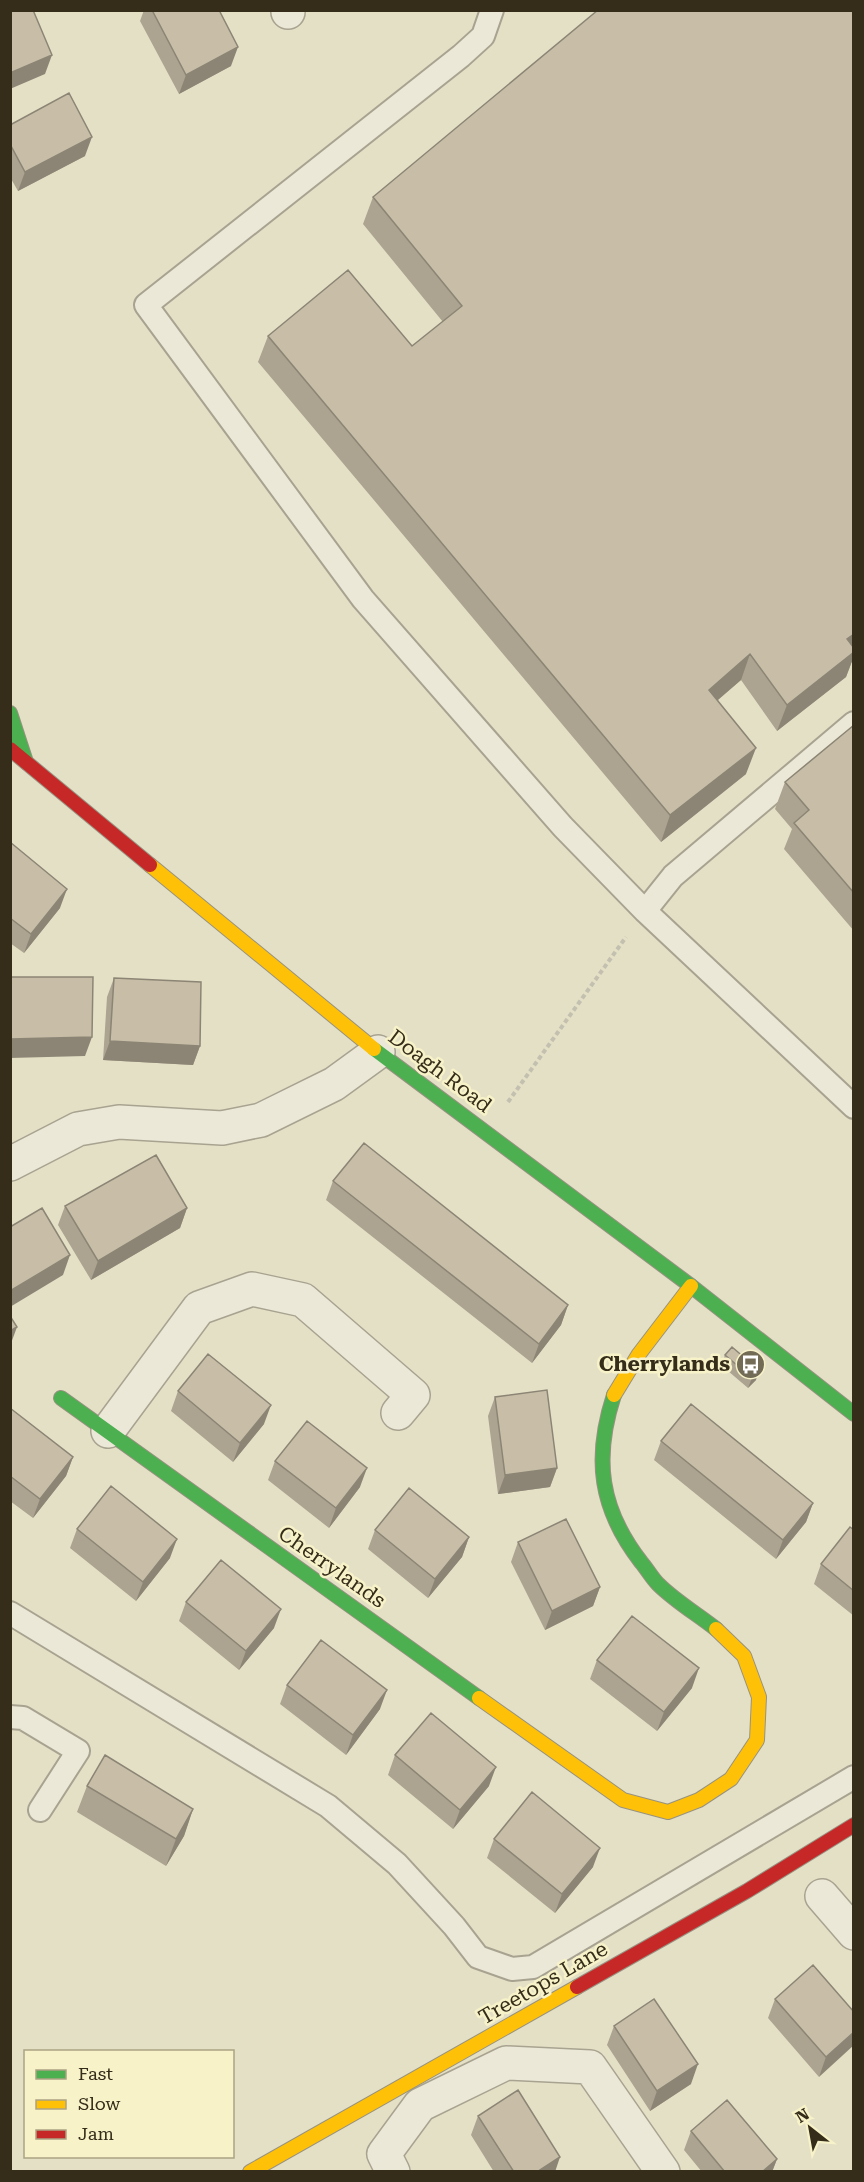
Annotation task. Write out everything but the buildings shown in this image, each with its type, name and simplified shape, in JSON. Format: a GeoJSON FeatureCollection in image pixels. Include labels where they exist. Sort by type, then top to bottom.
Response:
{"type":"FeatureCollection","features":[{"type":"Feature","properties":{"kind":"street"},"geometry":{"type":"LineString","coordinates":[[10,713],[26,762]]}},
{"type":"Feature","properties":{"kind":"street","name":"Doagh Road"},"geometry":{"type":"LineString","coordinates":[[10,749],[378,1052],[691,1286],[854,1414]]}},
{"type":"Feature","properties":{"kind":"street"},"geometry":{"type":"LineString","coordinates":[[10,1164],[78,1129],[88,1127],[119,1122],[222,1128],[261,1120],[334,1084],[378,1052]]}},
{"type":"Feature","properties":{"kind":"street","name":"Cherrylands"},"geometry":{"type":"LineString","coordinates":[[61,1398],[623,1800],[668,1812],[699,1800],[731,1779],[757,1740],[759,1697],[744,1656],[718,1630],[658,1584],[630,1548],[613,1519],[602,1479],[603,1439],[613,1396],[639,1354],[691,1286]]}},
{"type":"Feature","properties":{"kind":"street"},"geometry":{"type":"LineString","coordinates":[[108,1431],[199,1308],[252,1289],[303,1300],[413,1395],[398,1413]]}},
{"type":"Feature","properties":{"kind":"street","name":"Treetops Lane"},"geometry":{"type":"LineString","coordinates":[[250,2172],[737,1897],[854,1825]]}},
{"type":"Feature","properties":{"kind":"street"},"geometry":{"type":"LineString","coordinates":[[822,1896],[854,1933]]}},
{"type":"Feature","properties":{"kind":"street"},"geometry":{"type":"LineString","coordinates":[[393,2172],[384,2154],[420,2105],[506,2063],[590,2067],[663,2172]]}},
{"type":"Feature","properties":{"kind":"lane"},"geometry":{"type":"LineString","coordinates":[[492,10],[483,36],[461,56],[146,305],[363,599],[563,827],[645,911],[854,1107]]}},
{"type":"Feature","properties":{"kind":"lane"},"geometry":{"type":"LineString","coordinates":[[645,911],[673,876],[854,723]]}},
{"type":"Feature","properties":{"kind":"lane"},"geometry":{"type":"LineString","coordinates":[[10,1614],[328,1806],[398,1864],[454,1926],[478,1957],[512,1969],[533,1967],[854,1777]]}},
{"type":"Feature","properties":{"kind":"lane"},"geometry":{"type":"LineString","coordinates":[[10,1717],[23,1718],[78,1751],[40,1810]]}},
{"type":"Feature","properties":{"kind":"path"},"geometry":{"type":"LineString","coordinates":[[486,1132],[645,911]]}},
{"type":"Feature","properties":{"kind":"traffic: fast"},"geometry":{"type":"LineString","coordinates":[[10,713],[26,762]]}},
{"type":"Feature","properties":{"kind":"traffic: fast"},"geometry":{"type":"LineString","coordinates":[[374,1049],[691,1286],[854,1414]]}},
{"type":"Feature","properties":{"kind":"traffic: fast"},"geometry":{"type":"LineString","coordinates":[[614,1395],[607,1418],[603,1462],[604,1483],[617,1523],[627,1542],[658,1584],[716,1629]]}},
{"type":"Feature","properties":{"kind":"traffic: fast"},"geometry":{"type":"LineString","coordinates":[[61,1398],[479,1698]]}},
{"type":"Feature","properties":{"kind":"traffic: slow"},"geometry":{"type":"LineString","coordinates":[[150,865],[374,1049]]}},
{"type":"Feature","properties":{"kind":"traffic: slow"},"geometry":{"type":"LineString","coordinates":[[614,1395],[639,1354],[691,1286]]}},
{"type":"Feature","properties":{"kind":"traffic: slow"},"geometry":{"type":"LineString","coordinates":[[479,1698],[623,1800],[668,1812],[699,1800],[731,1779],[757,1740],[759,1697],[744,1656],[716,1629]]}},
{"type":"Feature","properties":{"kind":"traffic: slow"},"geometry":{"type":"LineString","coordinates":[[250,2172],[577,1987]]}},
{"type":"Feature","properties":{"kind":"traffic: jam"},"geometry":{"type":"LineString","coordinates":[[10,749],[150,865]]}},
{"type":"Feature","properties":{"kind":"traffic: jam"},"geometry":{"type":"LineString","coordinates":[[577,1987],[747,1891],[854,1825]]}},
{"type":"Feature","properties":{"kind":"place","name":"Cherrylands"},"geometry":{"type":"Point","coordinates":[751,1364]}}]}
